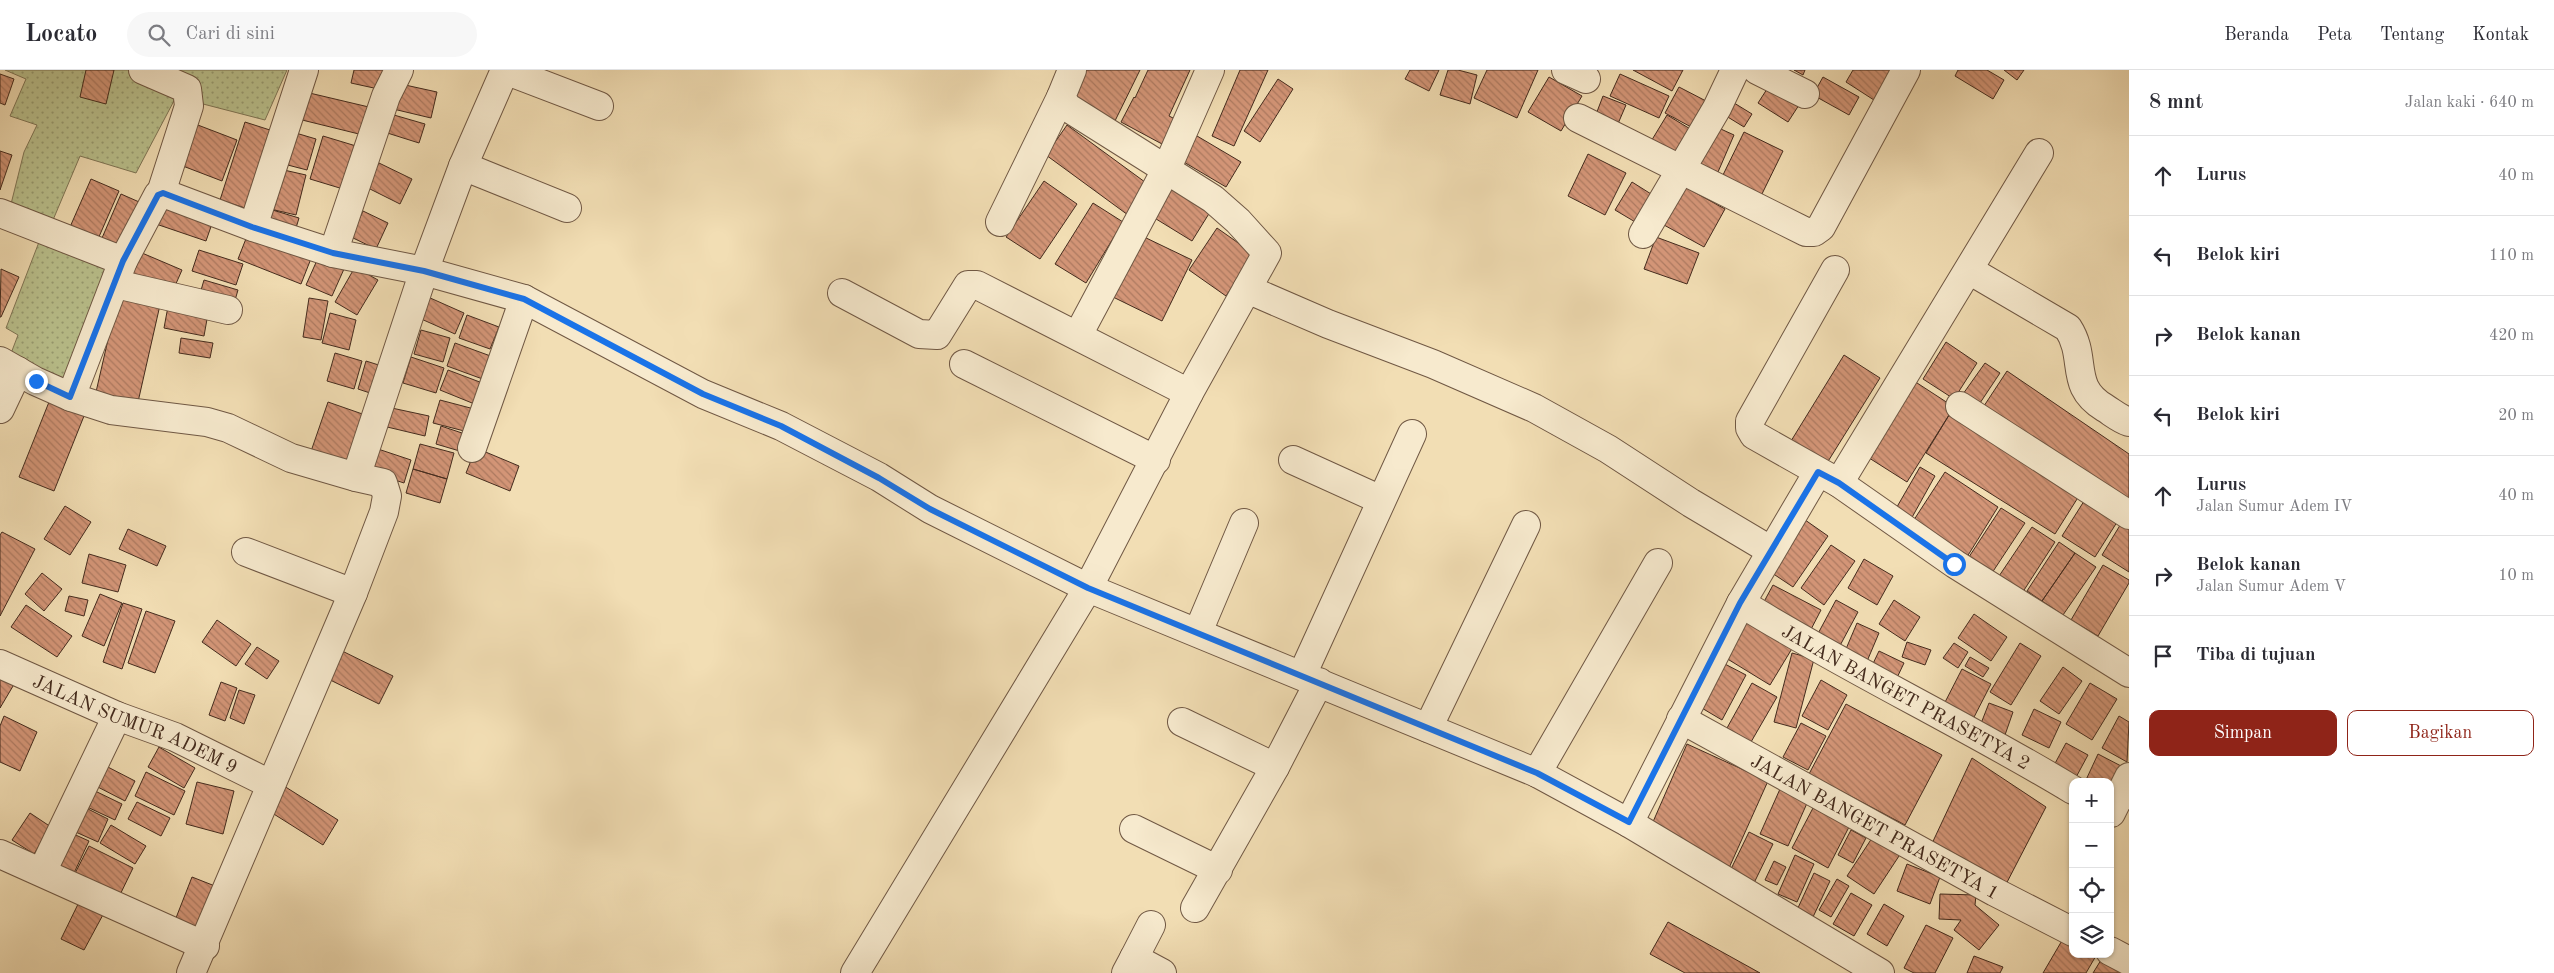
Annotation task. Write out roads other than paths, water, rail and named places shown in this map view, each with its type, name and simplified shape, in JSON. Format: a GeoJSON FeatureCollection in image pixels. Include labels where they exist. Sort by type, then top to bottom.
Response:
{"type":"FeatureCollection","features":[{"type":"Feature","properties":{"kind":"street"},"geometry":{"type":"LineString","coordinates":[[70,397],[120,273],[161,193],[189,106],[187,89],[143,70]]}},
{"type":"Feature","properties":{"kind":"street"},"geometry":{"type":"LineString","coordinates":[[252,227],[304,70]]}},
{"type":"Feature","properties":{"kind":"street"},"geometry":{"type":"LineString","coordinates":[[333,253],[386,96],[398,70]]}},
{"type":"Feature","properties":{"kind":"street"},"geometry":{"type":"LineString","coordinates":[[356,478],[424,271],[463,166],[505,70],[599,106]]}},
{"type":"Feature","properties":{"kind":"street"},"geometry":{"type":"LineString","coordinates":[[1000,222],[1061,98],[1072,70]]}},
{"type":"Feature","properties":{"kind":"street"},"geometry":{"type":"LineString","coordinates":[[1078,335],[1167,168],[1210,70]]}},
{"type":"Feature","properties":{"kind":"street"},"geometry":{"type":"LineString","coordinates":[[1643,234],[1717,108],[1735,70]]}},
{"type":"Feature","properties":{"kind":"street"},"geometry":{"type":"LineString","coordinates":[[1757,70],[1805,94]]}},
{"type":"Feature","properties":{"kind":"street"},"geometry":{"type":"LineString","coordinates":[[1578,118],[1806,232],[1814,232],[1821,227],[1906,70]]}},
{"type":"Feature","properties":{"kind":"street"},"geometry":{"type":"LineString","coordinates":[[855,973],[1088,588],[1156,460],[1189,393],[1254,291],[1267,253],[1238,221],[1213,199],[1167,168],[1067,108],[1061,98]]}},
{"type":"Feature","properties":{"kind":"street"},"geometry":{"type":"LineString","coordinates":[[1629,822],[1740,603],[1770,550],[1828,478],[1969,270],[2039,153]]}},
{"type":"Feature","properties":{"kind":"street"},"geometry":{"type":"LineString","coordinates":[[463,166],[567,208]]}},
{"type":"Feature","properties":{"kind":"street"},"geometry":{"type":"LineString","coordinates":[[161,193],[252,227],[333,253],[424,271],[524,299],[703,394],[781,426],[879,478],[930,509],[1088,588],[1537,773],[1629,822],[1880,973]]}},
{"type":"Feature","properties":{"kind":"street"},"geometry":{"type":"LineString","coordinates":[[0,213],[120,273],[228,310]]}},
{"type":"Feature","properties":{"kind":"street"},"geometry":{"type":"LineString","coordinates":[[1835,270],[1750,421],[1750,428],[1754,435],[1828,478],[1954,564],[2129,673]]}},
{"type":"Feature","properties":{"kind":"street"},"geometry":{"type":"LineString","coordinates":[[1969,270],[2068,328],[2076,339],[2080,376],[2085,390],[2092,400],[2129,422]]}},
{"type":"Feature","properties":{"kind":"street"},"geometry":{"type":"LineString","coordinates":[[842,293],[919,334],[928,336],[937,335],[968,285],[977,285],[1189,393]]}},
{"type":"Feature","properties":{"kind":"street"},"geometry":{"type":"LineString","coordinates":[[1254,291],[1328,324],[1433,364],[1534,408],[1608,449],[1691,503],[1770,550]]}},
{"type":"Feature","properties":{"kind":"street"},"geometry":{"type":"LineString","coordinates":[[472,448],[524,299]]}},
{"type":"Feature","properties":{"kind":"street"},"geometry":{"type":"LineString","coordinates":[[964,364],[1156,460]]}},
{"type":"Feature","properties":{"kind":"street"},"geometry":{"type":"LineString","coordinates":[[0,410],[9,366],[70,397],[111,410],[207,422],[228,428],[291,458],[356,478],[384,483],[387,496],[384,512],[353,593],[270,784],[205,946],[191,973]]}},
{"type":"Feature","properties":{"kind":"street"},"geometry":{"type":"LineString","coordinates":[[1960,406],[2129,515]]}},
{"type":"Feature","properties":{"kind":"street"},"geometry":{"type":"LineString","coordinates":[[1195,908],[1275,766],[1381,500],[1412,434]]}},
{"type":"Feature","properties":{"kind":"street"},"geometry":{"type":"LineString","coordinates":[[1293,460],[1381,500]]}},
{"type":"Feature","properties":{"kind":"street"},"geometry":{"type":"LineString","coordinates":[[1198,632],[1244,523]]}},
{"type":"Feature","properties":{"kind":"street"},"geometry":{"type":"LineString","coordinates":[[1428,728],[1526,525]]}},
{"type":"Feature","properties":{"kind":"street"},"geometry":{"type":"LineString","coordinates":[[246,552],[353,593]]}},
{"type":"Feature","properties":{"kind":"street"},"geometry":{"type":"LineString","coordinates":[[1537,773],[1658,563]]}},
{"type":"Feature","properties":{"kind":"street","name":"JALAN BANGET PRASETYA 2"},"geometry":{"type":"LineString","coordinates":[[1740,603],[1794,636],[2001,747],[2069,788]]}},
{"type":"Feature","properties":{"kind":"street","name":"JALAN SUMUR ADEM 9"},"geometry":{"type":"LineString","coordinates":[[0,664],[117,716],[175,737],[270,784]]}},
{"type":"Feature","properties":{"kind":"street"},"geometry":{"type":"LineString","coordinates":[[42,872],[117,716]]}},
{"type":"Feature","properties":{"kind":"street","name":"JALAN BANGET PRASETYA 1"},"geometry":{"type":"LineString","coordinates":[[1681,719],[1995,892],[2069,930]]}},
{"type":"Feature","properties":{"kind":"street"},"geometry":{"type":"LineString","coordinates":[[1182,722],[1275,766]]}},
{"type":"Feature","properties":{"kind":"street"},"geometry":{"type":"LineString","coordinates":[[2114,805],[2129,777]]}},
{"type":"Feature","properties":{"kind":"street"},"geometry":{"type":"LineString","coordinates":[[2114,815],[2129,822]]}},
{"type":"Feature","properties":{"kind":"street"},"geometry":{"type":"LineString","coordinates":[[1134,828],[1218,870]]}},
{"type":"Feature","properties":{"kind":"street"},"geometry":{"type":"LineString","coordinates":[[0,854],[205,946]]}},
{"type":"Feature","properties":{"kind":"street"},"geometry":{"type":"LineString","coordinates":[[1151,925],[1130,966],[1162,973]]}},
{"type":"Feature","properties":{"kind":"street"},"geometry":{"type":"LineString","coordinates":[[2114,953],[2129,961]]}}]}
